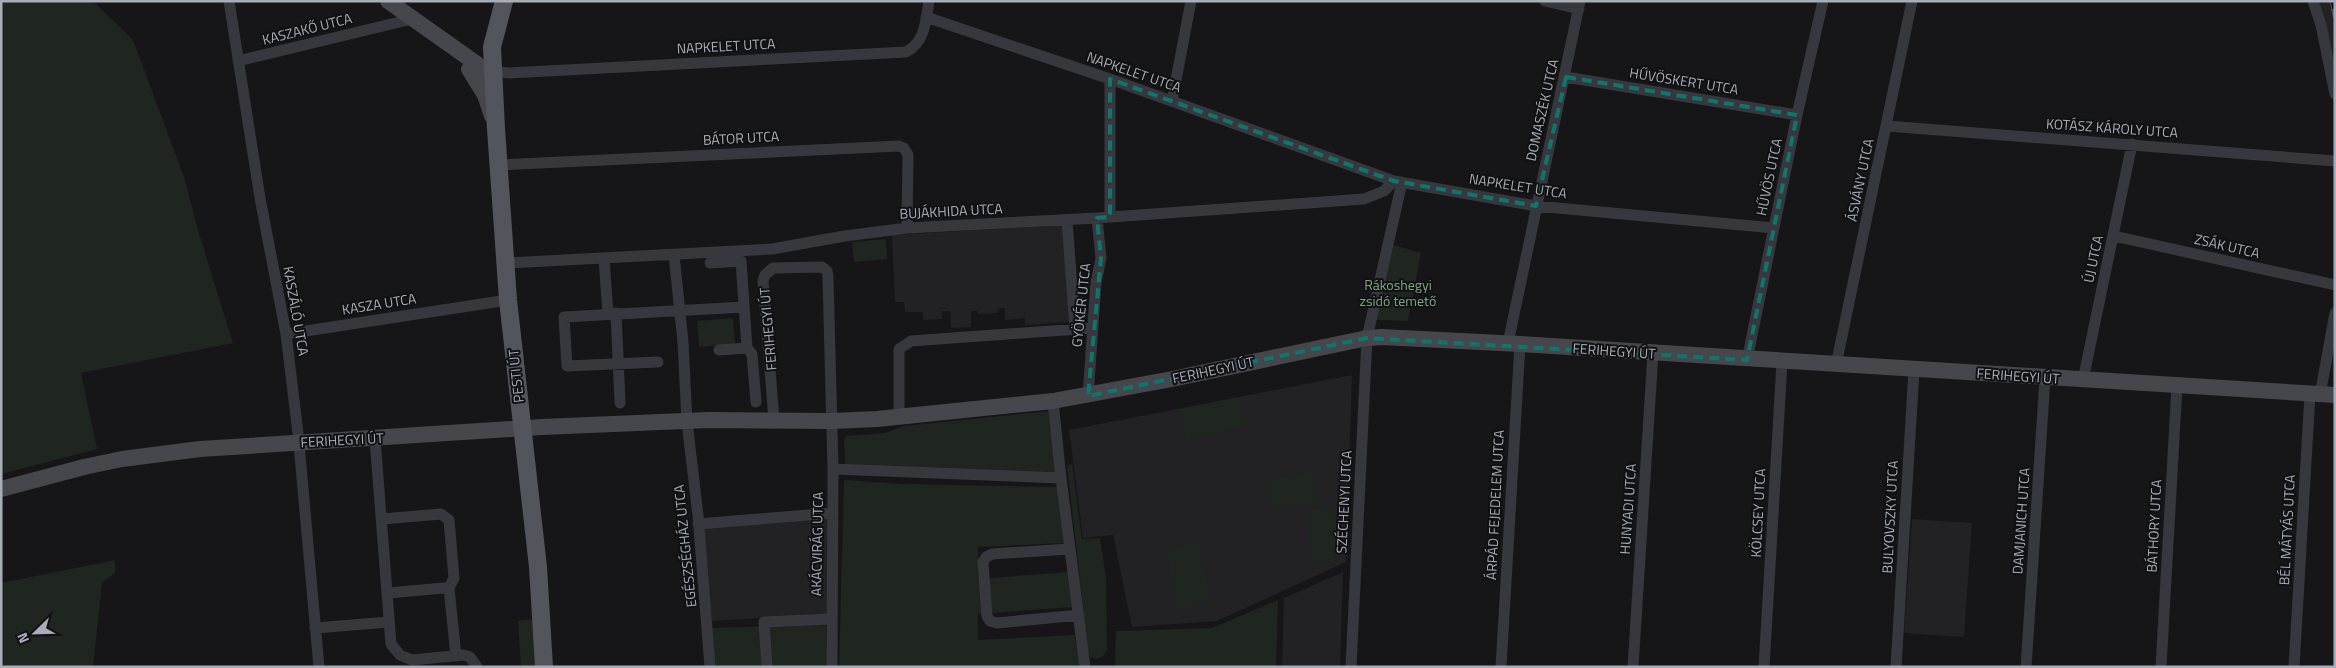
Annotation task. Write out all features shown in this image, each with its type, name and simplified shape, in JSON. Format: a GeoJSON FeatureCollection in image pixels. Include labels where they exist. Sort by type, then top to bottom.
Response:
{"type":"FeatureCollection","features":[{"type":"Feature","properties":{"kind":"main road"},"geometry":{"type":"LineString","coordinates":[[388,1],[490,70]]}},
{"type":"Feature","properties":{"kind":"main road","name":"PESTI ÚT"},"geometry":{"type":"LineString","coordinates":[[503,4],[490,70],[496,128],[506,165],[508,300],[538,567],[544,667]]}},
{"type":"Feature","properties":{"kind":"main road"},"geometry":{"type":"LineString","coordinates":[[454,46],[485,95],[496,128]]}},
{"type":"Feature","properties":{"kind":"main road","name":"FERIHEGYI ÚT"},"geometry":{"type":"LineString","coordinates":[[1,488],[122,459],[200,449],[522,428],[774,420],[832,421],[1053,401],[1088,396],[1368,338],[1412,338],[1514,344],[2322,395]]}},
{"type":"Feature","properties":{"kind":"street","name":"KASZÁLÓ UTCA"},"geometry":{"type":"LineString","coordinates":[[229,1],[260,198],[286,334],[299,442],[319,667]]}},
{"type":"Feature","properties":{"kind":"street"},"geometry":{"type":"LineString","coordinates":[[926,18],[929,1]]}},
{"type":"Feature","properties":{"kind":"street"},"geometry":{"type":"LineString","coordinates":[[1172,101],[1191,1]]}},
{"type":"Feature","properties":{"kind":"street"},"geometry":{"type":"LineString","coordinates":[[1545,1],[1580,5]]}},
{"type":"Feature","properties":{"kind":"street","name":"HŰVÖS UTCA"},"geometry":{"type":"LineString","coordinates":[[1747,360],[1797,115],[1823,1]]}},
{"type":"Feature","properties":{"kind":"street","name":"ÁSVÁNY UTCA"},"geometry":{"type":"LineString","coordinates":[[1836,365],[1912,1]]}},
{"type":"Feature","properties":{"kind":"street"},"geometry":{"type":"LineString","coordinates":[[2314,1],[2321,25],[2335,94]]}},
{"type":"Feature","properties":{"kind":"street","name":"DOMASZÉK UTCA"},"geometry":{"type":"LineString","coordinates":[[1514,344],[1536,206],[1566,77],[1580,5]]}},
{"type":"Feature","properties":{"kind":"street","name":"NAPKELET UTCA"},"geometry":{"type":"LineString","coordinates":[[490,70],[509,73],[906,52],[914,48],[920,40],[926,18],[1110,79],[1398,182],[1536,206],[1774,228]]}},
{"type":"Feature","properties":{"kind":"street","name":"KASZAKŐ UTCA"},"geometry":{"type":"LineString","coordinates":[[238,61],[412,19]]}},
{"type":"Feature","properties":{"kind":"street","name":"HŰVÖSKERT UTCA"},"geometry":{"type":"LineString","coordinates":[[1566,77],[1797,115]]}},
{"type":"Feature","properties":{"kind":"street"},"geometry":{"type":"LineString","coordinates":[[1110,79],[1110,217]]}},
{"type":"Feature","properties":{"kind":"street","name":"KOTÁSZ KÁROLY UTCA"},"geometry":{"type":"LineString","coordinates":[[1887,126],[2335,161]]}},
{"type":"Feature","properties":{"kind":"street","name":"ÚJ UTCA"},"geometry":{"type":"LineString","coordinates":[[2083,380],[2132,144]]}},
{"type":"Feature","properties":{"kind":"street","name":"BÁTOR UTCA"},"geometry":{"type":"LineString","coordinates":[[506,165],[898,146],[904,148],[908,154],[907,228]]}},
{"type":"Feature","properties":{"kind":"street","name":"BUJÁKHIDA UTCA"},"geometry":{"type":"LineString","coordinates":[[506,263],[674,256],[772,249],[845,236],[907,228],[1067,220],[1364,199],[1384,191],[1398,182]]}},
{"type":"Feature","properties":{"kind":"street","name":"SZÉCHENYI UTCA"},"geometry":{"type":"LineString","coordinates":[[1351,667],[1368,338],[1398,182]]}},
{"type":"Feature","properties":{"kind":"street","name":"GYÖKÉR UTCA"},"geometry":{"type":"LineString","coordinates":[[1088,396],[1101,258],[1097,218]]}},
{"type":"Feature","properties":{"kind":"street"},"geometry":{"type":"LineString","coordinates":[[1067,220],[1075,329]]}},
{"type":"Feature","properties":{"kind":"street","name":"ZSÁK UTCA"},"geometry":{"type":"LineString","coordinates":[[2114,236],[2335,286]]}},
{"type":"Feature","properties":{"kind":"street"},"geometry":{"type":"LineString","coordinates":[[674,256],[680,309],[686,422]]}},
{"type":"Feature","properties":{"kind":"street"},"geometry":{"type":"LineString","coordinates":[[604,258],[618,364],[620,403]]}},
{"type":"Feature","properties":{"kind":"street","name":"FERIHEGYI ÚT"},"geometry":{"type":"LineString","coordinates":[[710,263],[741,261],[747,348],[752,354],[756,402]]}},
{"type":"Feature","properties":{"kind":"street","name":"FERIHEGYI ÚT"},"geometry":{"type":"LineString","coordinates":[[774,420],[763,281],[765,275],[773,268],[817,265],[825,268],[828,277],[832,421]]}},
{"type":"Feature","properties":{"kind":"street","name":"KASZA UTCA"},"geometry":{"type":"LineString","coordinates":[[286,334],[508,300]]}},
{"type":"Feature","properties":{"kind":"street","name":"FERIHEGYI ÚT"},"geometry":{"type":"LineString","coordinates":[[658,362],[567,366],[564,316],[744,306]]}},
{"type":"Feature","properties":{"kind":"street","name":"BÉL MÁTYÁS UTCA"},"geometry":{"type":"LineString","coordinates":[[2294,667],[2322,395],[2335,313]]}},
{"type":"Feature","properties":{"kind":"street"},"geometry":{"type":"LineString","coordinates":[[899,416],[899,349],[911,340],[1093,328]]}},
{"type":"Feature","properties":{"kind":"street","name":"ÁRPÁD FEJEDELEM UTCA"},"geometry":{"type":"LineString","coordinates":[[1501,667],[1514,344]]}},
{"type":"Feature","properties":{"kind":"street","name":"FERIHEGYI ÚT"},"geometry":{"type":"LineString","coordinates":[[719,350],[747,348]]}},
{"type":"Feature","properties":{"kind":"street","name":"HUNYADI UTCA"},"geometry":{"type":"LineString","coordinates":[[1633,667],[1653,353]]}},
{"type":"Feature","properties":{"kind":"street","name":"KÖLCSEY UTCA"},"geometry":{"type":"LineString","coordinates":[[1764,667],[1782,362]]}},
{"type":"Feature","properties":{"kind":"street","name":"BULYOVSZKY UTCA"},"geometry":{"type":"LineString","coordinates":[[1896,667],[1914,370]]}},
{"type":"Feature","properties":{"kind":"street","name":"DAMJANICH UTCA"},"geometry":{"type":"LineString","coordinates":[[2026,667],[2045,378]]}},
{"type":"Feature","properties":{"kind":"street","name":"BÁTHORY UTCA"},"geometry":{"type":"LineString","coordinates":[[2161,667],[2177,386]]}},
{"type":"Feature","properties":{"kind":"street"},"geometry":{"type":"LineString","coordinates":[[1053,401],[1085,667]]}},
{"type":"Feature","properties":{"kind":"street","name":"AKÁCVIRÁG UTCA"},"geometry":{"type":"LineString","coordinates":[[832,421],[832,667]]}},
{"type":"Feature","properties":{"kind":"street","name":"EGÉSZSÉGHÁZ UTCA"},"geometry":{"type":"LineString","coordinates":[[686,422],[698,524],[710,667]]}},
{"type":"Feature","properties":{"kind":"street"},"geometry":{"type":"LineString","coordinates":[[376,439],[391,644],[400,655],[412,660],[456,656],[470,657],[477,667]]}},
{"type":"Feature","properties":{"kind":"street"},"geometry":{"type":"LineString","coordinates":[[833,469],[1061,478]]}},
{"type":"Feature","properties":{"kind":"street"},"geometry":{"type":"LineString","coordinates":[[698,524],[833,513]]}},
{"type":"Feature","properties":{"kind":"street"},"geometry":{"type":"LineString","coordinates":[[382,519],[441,514],[448,520],[454,578],[449,588],[456,656]]}},
{"type":"Feature","properties":{"kind":"street"},"geometry":{"type":"LineString","coordinates":[[1070,549],[992,554],[986,557],[984,562],[987,616],[990,621],[997,624],[1079,615]]}},
{"type":"Feature","properties":{"kind":"street"},"geometry":{"type":"LineString","coordinates":[[388,593],[444,588]]}},
{"type":"Feature","properties":{"kind":"street"},"geometry":{"type":"LineString","coordinates":[[767,667],[764,622],[832,619]]}},
{"type":"Feature","properties":{"kind":"street"},"geometry":{"type":"LineString","coordinates":[[315,628],[389,622]]}},
{"type":"Feature","properties":{"kind":"highlighted area"},"geometry":{"type":"Polygon","coordinates":[[[1566,77],[1797,115],[1747,360],[1367,338],[1088,396],[1101,258],[1097,218],[1110,217],[1110,79],[1394,181],[1536,206],[1566,77]]]}},
{"type":"Feature","properties":{"kind":"shaded area"},"geometry":{"type":"Polygon","coordinates":[[[2316,1],[2335,1],[2335,74],[2316,1]]]}},
{"type":"Feature","properties":{"kind":"shaded area"},"geometry":{"type":"Polygon","coordinates":[[[1063,225],[1069,322],[1025,325],[1025,318],[1005,320],[1005,308],[1001,308],[998,309],[998,313],[978,314],[977,311],[971,311],[971,327],[951,328],[950,311],[942,311],[942,319],[923,320],[923,312],[905,312],[904,302],[895,302],[892,235],[1063,225]]]}},
{"type":"Feature","properties":{"kind":"shaded area"},"geometry":{"type":"Polygon","coordinates":[[[1352,375],[1346,562],[1217,621],[1132,627],[1113,535],[1083,538],[1069,430],[1352,375]]]}},
{"type":"Feature","properties":{"kind":"shaded area"},"geometry":{"type":"Polygon","coordinates":[[[828,518],[828,614],[712,621],[703,528],[828,518]]]}},
{"type":"Feature","properties":{"kind":"shaded area"},"geometry":{"type":"Polygon","coordinates":[[[1912,519],[1972,523],[1964,637],[1904,633],[1912,519]]]}},
{"type":"Feature","properties":{"kind":"shaded area"},"geometry":{"type":"Polygon","coordinates":[[[1343,572],[1340,667],[1282,667],[1284,598],[1343,572]]]}},
{"type":"Feature","properties":{"kind":"green space"},"geometry":{"type":"Polygon","coordinates":[[[1,1],[93,1],[133,40],[184,177],[200,237],[233,343],[81,373],[97,449],[1,474],[1,1]]]}},
{"type":"Feature","properties":{"kind":"green space"},"geometry":{"type":"Polygon","coordinates":[[[886,239],[887,259],[854,262],[852,242],[886,239]]]}},
{"type":"Feature","properties":{"kind":"green space","name":"Rákoshegyi zsidó temető"},"geometry":{"type":"Polygon","coordinates":[[[1391,244],[1421,253],[1408,321],[1376,320],[1391,244]]]}},
{"type":"Feature","properties":{"kind":"green space"},"geometry":{"type":"Polygon","coordinates":[[[733,318],[735,344],[699,347],[697,321],[733,318]]]}},
{"type":"Feature","properties":{"kind":"green space"},"geometry":{"type":"Polygon","coordinates":[[[1240,397],[1246,428],[1186,439],[1180,409],[1240,397]]]}},
{"type":"Feature","properties":{"kind":"green space"},"geometry":{"type":"Polygon","coordinates":[[[1049,411],[1056,472],[1054,474],[845,465],[844,441],[846,436],[885,433],[904,426],[1049,411]]]}},
{"type":"Feature","properties":{"kind":"green space"},"geometry":{"type":"Polygon","coordinates":[[[1072,464],[1082,539],[1100,538],[1106,578],[1107,651],[1103,656],[1096,659],[1090,657],[1088,652],[1067,465],[1072,464]]]}},
{"type":"Feature","properties":{"kind":"green space"},"geometry":{"type":"Polygon","coordinates":[[[1312,471],[1318,502],[1272,510],[1267,480],[1312,471]]]}},
{"type":"Feature","properties":{"kind":"green space"},"geometry":{"type":"Polygon","coordinates":[[[844,480],[903,484],[1058,487],[1064,543],[978,547],[979,579],[1069,572],[1073,607],[978,614],[978,640],[1075,635],[1080,667],[839,667],[844,480]]]}},
{"type":"Feature","properties":{"kind":"green space"},"geometry":{"type":"Polygon","coordinates":[[[1335,508],[1339,563],[1312,565],[1307,510],[1335,508]]]}},
{"type":"Feature","properties":{"kind":"green space"},"geometry":{"type":"Polygon","coordinates":[[[1199,542],[1211,602],[1177,609],[1166,549],[1199,542]]]}},
{"type":"Feature","properties":{"kind":"green space"},"geometry":{"type":"Polygon","coordinates":[[[115,560],[115,573],[102,583],[93,667],[1,667],[1,583],[115,560]]]}},
{"type":"Feature","properties":{"kind":"green space"},"geometry":{"type":"Polygon","coordinates":[[[1278,600],[1276,667],[1115,667],[1116,631],[1212,628],[1278,600]]]}},
{"type":"Feature","properties":{"kind":"green space"},"geometry":{"type":"Polygon","coordinates":[[[532,619],[536,667],[521,667],[518,621],[532,619]]]}},
{"type":"Feature","properties":{"kind":"green space"},"geometry":{"type":"Polygon","coordinates":[[[826,625],[827,667],[713,667],[711,628],[826,625]]]}},
{"type":"Feature","properties":{"kind":"railway"},"geometry":{"type":"LineString","coordinates":[[2332,1],[2335,17]]}}]}
